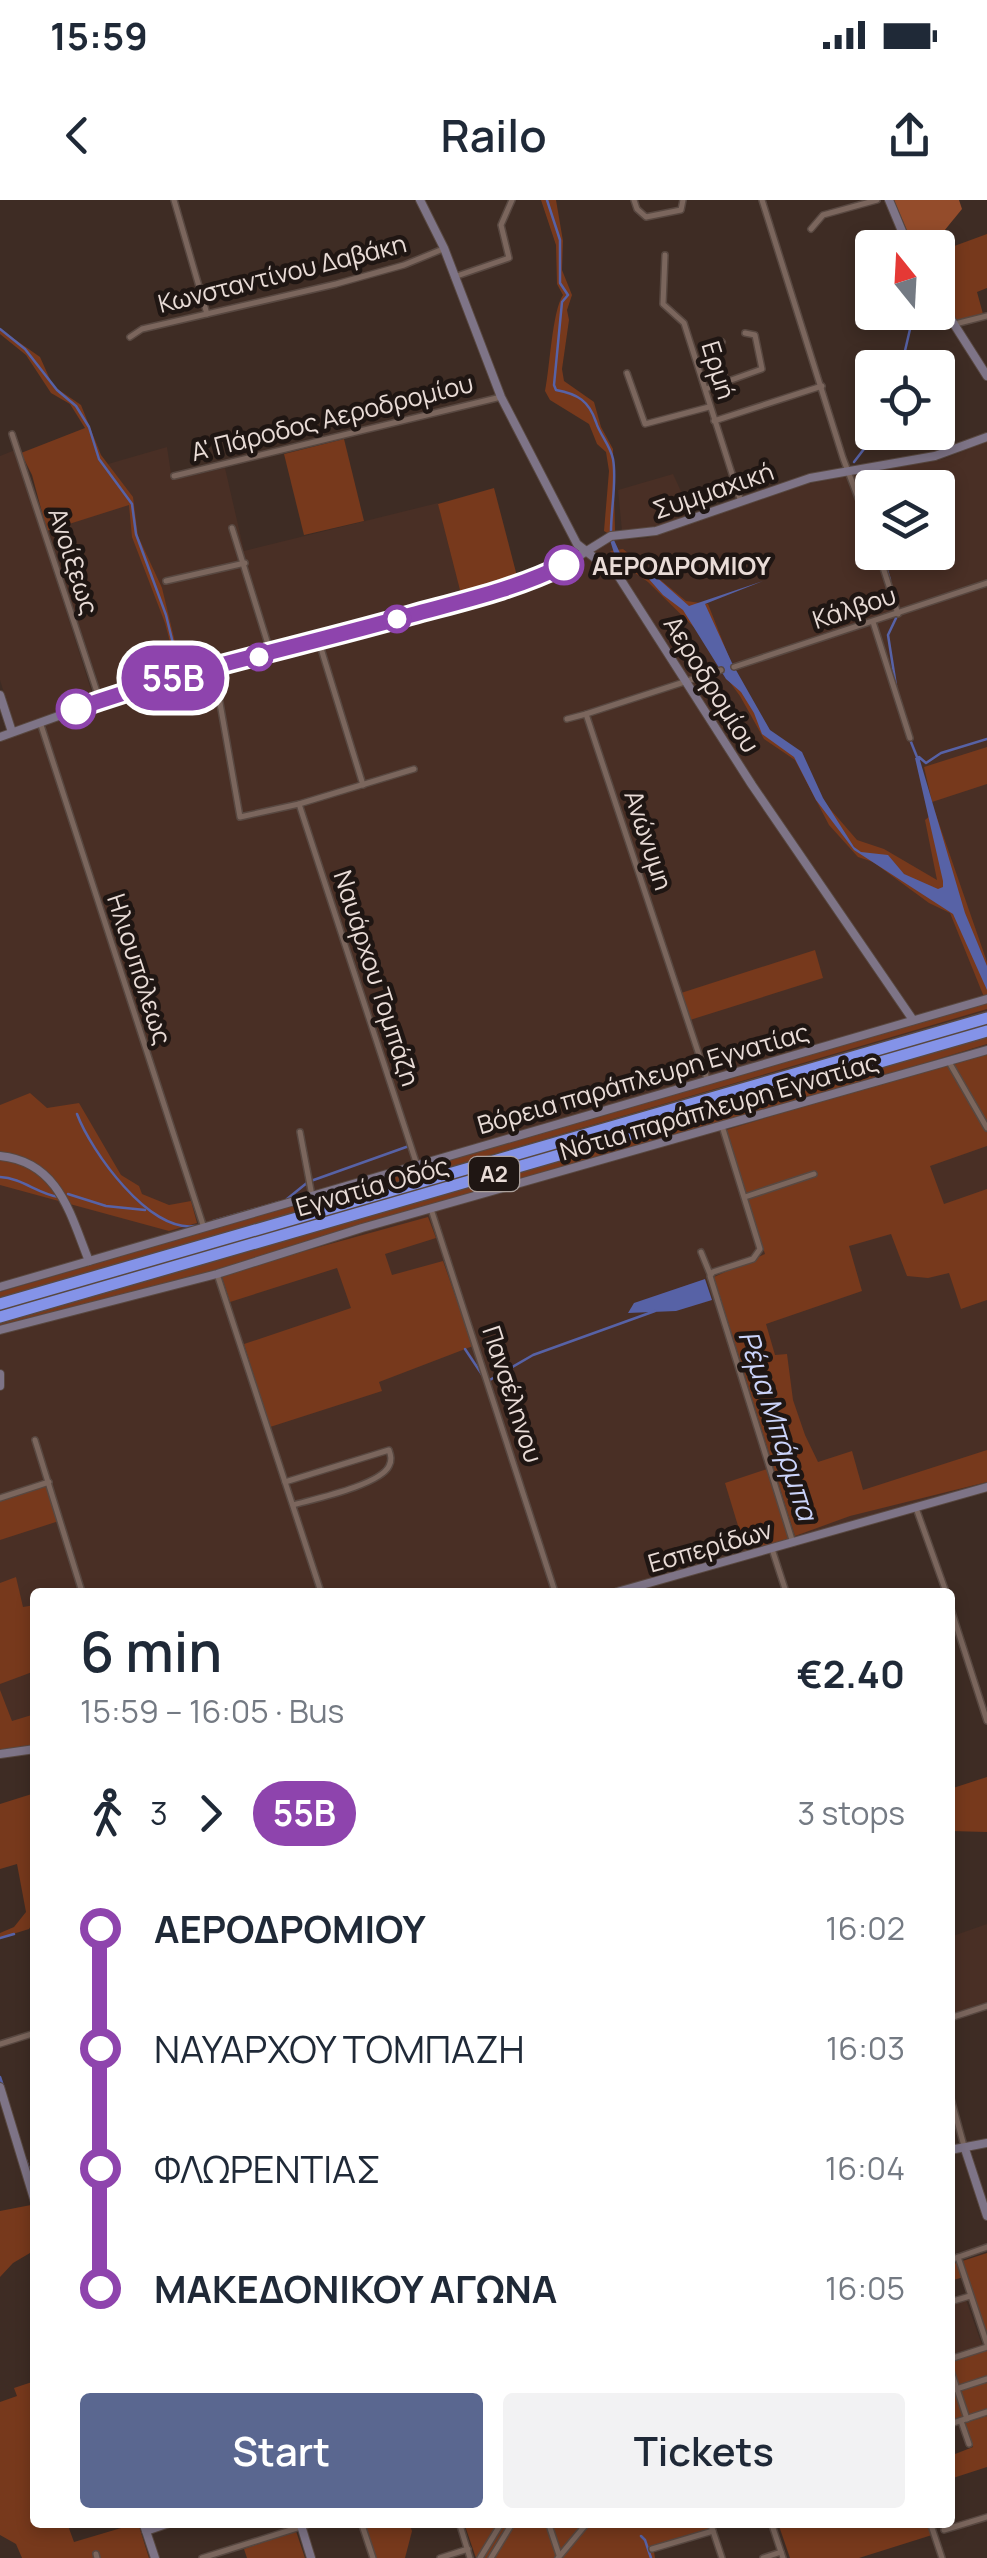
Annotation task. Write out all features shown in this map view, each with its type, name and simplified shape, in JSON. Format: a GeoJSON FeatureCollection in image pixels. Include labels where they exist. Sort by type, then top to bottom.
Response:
{"type":"FeatureCollection","features":[{"type":"Feature","properties":{"kind":"highway","name":"Εγνατία Οδός"},"geometry":{"type":"LineString","coordinates":[[0,1304],[987,1018]]}},
{"type":"Feature","properties":{"kind":"highway","name":"Εγνατία Οδός"},"geometry":{"type":"LineString","coordinates":[[0,1317],[987,1031]]}},
{"type":"Feature","properties":{"kind":"street"},"geometry":{"type":"LineString","coordinates":[[174,200],[207,314]]}},
{"type":"Feature","properties":{"kind":"street","name":"Αεροδρομίου"},"geometry":{"type":"LineString","coordinates":[[420,200],[444,248],[500,397],[577,544],[620,577],[685,681],[913,1020]]}},
{"type":"Feature","properties":{"kind":"street"},"geometry":{"type":"LineString","coordinates":[[454,277],[509,258],[501,228],[512,200]]}},
{"type":"Feature","properties":{"kind":"street"},"geometry":{"type":"LineString","coordinates":[[634,200],[646,217],[681,210],[683,200]]}},
{"type":"Feature","properties":{"kind":"street"},"geometry":{"type":"LineString","coordinates":[[762,200],[855,486]]}},
{"type":"Feature","properties":{"kind":"street"},"geometry":{"type":"LineString","coordinates":[[811,229],[823,215],[877,200]]}},
{"type":"Feature","properties":{"kind":"street"},"geometry":{"type":"LineString","coordinates":[[889,200],[902,230]]}},
{"type":"Feature","properties":{"kind":"street","name":"Κωνσταντίνου Δαβάκη"},"geometry":{"type":"LineString","coordinates":[[130,337],[142,328],[404,265],[444,248]]}},
{"type":"Feature","properties":{"kind":"street","name":"Ερμή"},"geometry":{"type":"LineString","coordinates":[[664,255],[663,304],[684,323],[740,502]]}},
{"type":"Feature","properties":{"kind":"street"},"geometry":{"type":"LineString","coordinates":[[955,323],[987,316]]}},
{"type":"Feature","properties":{"kind":"street"},"geometry":{"type":"LineString","coordinates":[[955,328],[987,376]]}},
{"type":"Feature","properties":{"kind":"street"},"geometry":{"type":"LineString","coordinates":[[706,389],[762,369],[755,335],[745,333]]}},
{"type":"Feature","properties":{"kind":"street"},"geometry":{"type":"LineString","coordinates":[[722,342],[716,348],[726,382]]}},
{"type":"Feature","properties":{"kind":"street"},"geometry":{"type":"LineString","coordinates":[[627,373],[646,424],[709,407]]}},
{"type":"Feature","properties":{"kind":"street"},"geometry":{"type":"LineString","coordinates":[[714,421],[822,386]]}},
{"type":"Feature","properties":{"kind":"street","name":"Α' Πάροδος Αεροδρομίου"},"geometry":{"type":"LineString","coordinates":[[174,476],[500,397]]}},
{"type":"Feature","properties":{"kind":"street","name":"Ανοίξεως"},"geometry":{"type":"LineString","coordinates":[[12,434],[100,701]]}},
{"type":"Feature","properties":{"kind":"street","name":"Συμμαχική"},"geometry":{"type":"LineString","coordinates":[[0,737],[100,701],[526,581],[614,535],[656,531],[810,478],[935,456],[987,437]]}},
{"type":"Feature","properties":{"kind":"street"},"geometry":{"type":"LineString","coordinates":[[232,528],[271,654]]}},
{"type":"Feature","properties":{"kind":"street"},"geometry":{"type":"LineString","coordinates":[[166,581],[245,563]]}},
{"type":"Feature","properties":{"kind":"street"},"geometry":{"type":"LineString","coordinates":[[884,570],[898,614]]}},
{"type":"Feature","properties":{"kind":"street","name":"Κάλβου"},"geometry":{"type":"LineString","coordinates":[[734,666],[987,583]]}},
{"type":"Feature","properties":{"kind":"street"},"geometry":{"type":"LineString","coordinates":[[872,622],[910,738]]}},
{"type":"Feature","properties":{"kind":"street"},"geometry":{"type":"LineString","coordinates":[[318,642],[363,785]]}},
{"type":"Feature","properties":{"kind":"street"},"geometry":{"type":"LineString","coordinates":[[214,668],[240,818],[414,769]]}},
{"type":"Feature","properties":{"kind":"street"},"geometry":{"type":"LineString","coordinates":[[567,719],[720,670]]}},
{"type":"Feature","properties":{"kind":"street"},"geometry":{"type":"LineString","coordinates":[[0,695],[12,732]]}},
{"type":"Feature","properties":{"kind":"street","name":"Ανώνυμη"},"geometry":{"type":"LineString","coordinates":[[586,714],[707,1079]]}},
{"type":"Feature","properties":{"kind":"street","name":"Ηλιουπόλεως"},"geometry":{"type":"LineString","coordinates":[[40,722],[204,1228]]}},
{"type":"Feature","properties":{"kind":"street","name":"Ναυάρχου Τομπάζη"},"geometry":{"type":"LineString","coordinates":[[299,804],[416,1165]]}},
{"type":"Feature","properties":{"kind":"street","name":"Βόρεια παράπλευρη Εγνατίας"},"geometry":{"type":"LineString","coordinates":[[0,1288],[987,999]]}},
{"type":"Feature","properties":{"kind":"street","name":"Νότια παράπλευρη Εγνατίας"},"geometry":{"type":"LineString","coordinates":[[0,1330],[217,1274],[431,1208],[987,1050]]}},
{"type":"Feature","properties":{"kind":"street"},"geometry":{"type":"LineString","coordinates":[[949,1062],[987,1128]]}},
{"type":"Feature","properties":{"kind":"street"},"geometry":{"type":"LineString","coordinates":[[711,1276],[753,1259],[760,1251],[722,1126]]}},
{"type":"Feature","properties":{"kind":"street"},"geometry":{"type":"LineString","coordinates":[[300,1132],[312,1196]]}},
{"type":"Feature","properties":{"kind":"street"},"geometry":{"type":"LineString","coordinates":[[0,1156],[26,1161],[44,1172],[64,1196],[82,1243],[84,1262]]}},
{"type":"Feature","properties":{"kind":"street"},"geometry":{"type":"LineString","coordinates":[[745,1197],[814,1174]]}},
{"type":"Feature","properties":{"kind":"street","name":"Πανσέληνου"},"geometry":{"type":"LineString","coordinates":[[431,1208],[554,1588]]}},
{"type":"Feature","properties":{"kind":"street"},"geometry":{"type":"LineString","coordinates":[[74,1224],[84,1262]]}},
{"type":"Feature","properties":{"kind":"street"},"geometry":{"type":"LineString","coordinates":[[82,1243],[96,1252],[110,1254]]}},
{"type":"Feature","properties":{"kind":"street"},"geometry":{"type":"LineString","coordinates":[[701,1252],[793,1543]]}},
{"type":"Feature","properties":{"kind":"street"},"geometry":{"type":"LineString","coordinates":[[217,1274],[320,1588]]}},
{"type":"Feature","properties":{"kind":"street"},"geometry":{"type":"LineString","coordinates":[[0,1374],[0,1386]]}},
{"type":"Feature","properties":{"kind":"street"},"geometry":{"type":"LineString","coordinates":[[35,1440],[81,1588]]}},
{"type":"Feature","properties":{"kind":"street"},"geometry":{"type":"LineString","coordinates":[[285,1482],[389,1450],[390,1464],[371,1481],[292,1506]]}},
{"type":"Feature","properties":{"kind":"street"},"geometry":{"type":"LineString","coordinates":[[0,1498],[49,1482]]}},
{"type":"Feature","properties":{"kind":"street","name":"Εσπερίδων"},"geometry":{"type":"LineString","coordinates":[[648,1588],[987,1487]]}},
{"type":"Feature","properties":{"kind":"street"},"geometry":{"type":"LineString","coordinates":[[916,1508],[945,1588]]}},
{"type":"Feature","properties":{"kind":"street"},"geometry":{"type":"LineString","coordinates":[[772,1549],[785,1588]]}},
{"type":"Feature","properties":{"kind":"street"},"geometry":{"type":"LineString","coordinates":[[955,1621],[987,1720]]}},
{"type":"Feature","properties":{"kind":"street"},"geometry":{"type":"LineString","coordinates":[[0,1754],[30,1750]]}},
{"type":"Feature","properties":{"kind":"street"},"geometry":{"type":"LineString","coordinates":[[955,2016],[987,2006]]}},
{"type":"Feature","properties":{"kind":"street"},"geometry":{"type":"LineString","coordinates":[[0,2044],[30,2034]]}},
{"type":"Feature","properties":{"kind":"street"},"geometry":{"type":"LineString","coordinates":[[0,2087],[30,2176]]}},
{"type":"Feature","properties":{"kind":"street"},"geometry":{"type":"LineString","coordinates":[[955,2113],[987,2216]]}},
{"type":"Feature","properties":{"kind":"street"},"geometry":{"type":"LineString","coordinates":[[955,2150],[987,2143]]}},
{"type":"Feature","properties":{"kind":"street"},"geometry":{"type":"LineString","coordinates":[[955,2258],[987,2247]]}},
{"type":"Feature","properties":{"kind":"street"},"geometry":{"type":"LineString","coordinates":[[955,2260],[987,2345],[955,2357]]}},
{"type":"Feature","properties":{"kind":"street"},"geometry":{"type":"LineString","coordinates":[[955,2300],[970,2296]]}},
{"type":"Feature","properties":{"kind":"street"},"geometry":{"type":"LineString","coordinates":[[955,2390],[987,2378]]}},
{"type":"Feature","properties":{"kind":"street"},"geometry":{"type":"LineString","coordinates":[[955,2393],[969,2444]]}},
{"type":"Feature","properties":{"kind":"street"},"geometry":{"type":"LineString","coordinates":[[955,2423],[987,2412]]}},
{"type":"Feature","properties":{"kind":"street"},"geometry":{"type":"LineString","coordinates":[[955,2527],[987,2517]]}},
{"type":"Feature","properties":{"kind":"street"},"geometry":{"type":"LineString","coordinates":[[145,2528],[155,2558]]}},
{"type":"Feature","properties":{"kind":"street"},"geometry":{"type":"LineString","coordinates":[[202,2558],[291,2528]]}},
{"type":"Feature","properties":{"kind":"street"},"geometry":{"type":"LineString","coordinates":[[301,2528],[311,2558]]}},
{"type":"Feature","properties":{"kind":"street"},"geometry":{"type":"LineString","coordinates":[[363,2528],[373,2558]]}},
{"type":"Feature","properties":{"kind":"street"},"geometry":{"type":"LineString","coordinates":[[461,2528],[470,2558]]}},
{"type":"Feature","properties":{"kind":"street"},"geometry":{"type":"LineString","coordinates":[[480,2558],[498,2528]]}},
{"type":"Feature","properties":{"kind":"street"},"geometry":{"type":"LineString","coordinates":[[491,2558],[509,2528]]}},
{"type":"Feature","properties":{"kind":"street"},"geometry":{"type":"LineString","coordinates":[[550,2528],[559,2558]]}},
{"type":"Feature","properties":{"kind":"street"},"geometry":{"type":"LineString","coordinates":[[559,2558],[583,2528]]}},
{"type":"Feature","properties":{"kind":"street"},"geometry":{"type":"LineString","coordinates":[[763,2558],[782,2555],[773,2528]]}},
{"type":"Feature","properties":{"kind":"street"},"geometry":{"type":"LineString","coordinates":[[932,2528],[942,2558]]}},
{"type":"Feature","properties":{"kind":"street"},"geometry":{"type":"LineString","coordinates":[[944,2530],[951,2528]]}},
{"type":"Feature","properties":{"kind":"street"},"geometry":{"type":"LineString","coordinates":[[652,2549],[712,2530],[722,2558]]}},
{"type":"Feature","properties":{"kind":"street"},"geometry":{"type":"LineString","coordinates":[[440,2558],[468,2549]]}},
{"type":"Feature","properties":{"kind":"shaded area"},"geometry":{"type":"Polygon","coordinates":[[[541,200],[556,200],[563,241],[562,270],[572,295],[567,310],[564,381],[594,402],[613,449],[615,531],[609,534],[604,531],[609,471],[606,452],[597,444],[589,424],[550,400],[545,391],[563,295],[557,284],[556,245],[541,200]]]}},
{"type":"Feature","properties":{"kind":"shaded area"},"geometry":{"type":"Polygon","coordinates":[[[894,200],[959,200],[962,209],[945,230],[907,230],[894,200]]]}},
{"type":"Feature","properties":{"kind":"shaded area"},"geometry":{"type":"Polygon","coordinates":[[[987,234],[987,288],[977,292],[983,314],[955,321],[955,246],[987,234]]]}},
{"type":"Feature","properties":{"kind":"shaded area"},"geometry":{"type":"Polygon","coordinates":[[[0,329],[40,357],[53,386],[81,405],[101,455],[133,497],[138,536],[162,588],[183,675],[179,676],[165,623],[132,537],[129,505],[47,531],[32,475],[21,453],[85,428],[70,404],[51,393],[26,355],[0,334],[0,329]]]}},
{"type":"Feature","properties":{"kind":"shaded area"},"geometry":{"type":"Polygon","coordinates":[[[344,439],[364,521],[304,535],[284,454],[344,439]]]}},
{"type":"Feature","properties":{"kind":"shaded area"},"geometry":{"type":"Polygon","coordinates":[[[987,442],[987,1483],[617,1588],[30,1588],[30,1749],[0,1752],[0,741],[153,687],[534,582],[569,567],[608,541],[648,538],[807,484],[855,475],[855,570],[955,570],[955,470],[883,470],[943,459],[987,442]]]}},
{"type":"Feature","properties":{"kind":"shaded area"},"geometry":{"type":"Polygon","coordinates":[[[167,447],[172,480],[225,468],[244,551],[438,503],[462,598],[102,694],[47,531],[128,504],[108,464],[167,447]]]}},
{"type":"Feature","properties":{"kind":"shaded area"},"geometry":{"type":"Polygon","coordinates":[[[15,450],[94,699],[15,728],[0,680],[0,456],[15,450]]]}},
{"type":"Feature","properties":{"kind":"shaded area"},"geometry":{"type":"Polygon","coordinates":[[[673,474],[692,515],[659,527],[622,531],[618,490],[673,474]]]}},
{"type":"Feature","properties":{"kind":"shaded area"},"geometry":{"type":"Polygon","coordinates":[[[494,488],[518,580],[462,598],[438,504],[494,488]]]}},
{"type":"Feature","properties":{"kind":"shaded area"},"geometry":{"type":"Polygon","coordinates":[[[623,549],[686,601],[708,604],[732,665],[770,731],[803,757],[819,796],[857,840],[884,849],[937,880],[925,820],[935,812],[987,962],[987,997],[950,913],[929,903],[873,862],[858,857],[829,825],[795,760],[764,739],[720,669],[707,640],[610,551],[623,549]]]}},
{"type":"Feature","properties":{"kind":"shaded area"},"geometry":{"type":"Polygon","coordinates":[[[987,747],[987,784],[932,802],[924,767],[987,747]]]}},
{"type":"Feature","properties":{"kind":"shaded area"},"geometry":{"type":"Polygon","coordinates":[[[815,950],[823,978],[690,1020],[681,993],[815,950]]]}},
{"type":"Feature","properties":{"kind":"shaded area"},"geometry":{"type":"Polygon","coordinates":[[[987,1001],[987,1009],[0,1299],[0,1292],[987,1001]]]}},
{"type":"Feature","properties":{"kind":"shaded area"},"geometry":{"type":"Polygon","coordinates":[[[987,1036],[987,1044],[925,1063],[92,1307],[0,1329],[0,1324],[987,1036]]]}},
{"type":"Feature","properties":{"kind":"shaded area"},"geometry":{"type":"Polygon","coordinates":[[[987,1051],[987,1146],[930,1166],[944,1204],[987,1189],[987,1300],[961,1309],[949,1273],[928,1278],[907,1276],[891,1234],[849,1246],[862,1291],[766,1324],[775,1355],[787,1354],[793,1400],[818,1462],[852,1451],[863,1490],[987,1450],[987,1482],[850,1516],[795,1536],[714,1277],[765,1254],[726,1130],[987,1051]]]}},
{"type":"Feature","properties":{"kind":"shaded area"},"geometry":{"type":"Polygon","coordinates":[[[30,1093],[47,1108],[79,1103],[121,1175],[139,1186],[142,1194],[169,1205],[191,1201],[197,1223],[169,1231],[0,1185],[0,1105],[30,1093]]]}},
{"type":"Feature","properties":{"kind":"shaded area"},"geometry":{"type":"Polygon","coordinates":[[[428,1217],[436,1238],[385,1254],[392,1275],[443,1261],[473,1346],[379,1382],[382,1391],[270,1427],[244,1344],[351,1308],[337,1268],[230,1302],[221,1274],[428,1217]]]}},
{"type":"Feature","properties":{"kind":"shaded area"},"geometry":{"type":"Polygon","coordinates":[[[767,1469],[790,1540],[746,1552],[725,1483],[767,1469]]]}},
{"type":"Feature","properties":{"kind":"shaded area"},"geometry":{"type":"Polygon","coordinates":[[[48,1484],[59,1521],[0,1540],[0,1500],[48,1484]]]}},
{"type":"Feature","properties":{"kind":"shaded area"},"geometry":{"type":"Polygon","coordinates":[[[16,1577],[23,1607],[30,1606],[30,1673],[0,1684],[0,1583],[16,1577]]]}},
{"type":"Feature","properties":{"kind":"shaded area"},"geometry":{"type":"Polygon","coordinates":[[[0,1690],[12,1721],[30,1716],[30,1748],[0,1752],[0,1690]]]}},
{"type":"Feature","properties":{"kind":"shaded area"},"geometry":{"type":"Polygon","coordinates":[[[987,1777],[987,1832],[955,1831],[955,1787],[987,1777]]]}},
{"type":"Feature","properties":{"kind":"shaded area"},"geometry":{"type":"Polygon","coordinates":[[[30,1795],[30,1927],[0,1938],[0,1933],[14,1927],[26,1912],[17,1864],[0,1869],[0,1804],[30,1795]]]}},
{"type":"Feature","properties":{"kind":"shaded area"},"geometry":{"type":"Polygon","coordinates":[[[987,1924],[987,2004],[955,2014],[955,1935],[987,1924]]]}},
{"type":"Feature","properties":{"kind":"shaded area"},"geometry":{"type":"Polygon","coordinates":[[[30,2205],[30,2253],[0,2277],[0,2211],[30,2205]]]}},
{"type":"Feature","properties":{"kind":"shaded area"},"geometry":{"type":"Polygon","coordinates":[[[987,2253],[987,2335],[967,2276],[955,2280],[955,2263],[987,2253]]]}},
{"type":"Feature","properties":{"kind":"shaded area"},"geometry":{"type":"Polygon","coordinates":[[[966,2300],[982,2345],[955,2353],[955,2303],[966,2300]]]}},
{"type":"Feature","properties":{"kind":"shaded area"},"geometry":{"type":"Polygon","coordinates":[[[987,2350],[987,2409],[955,2419],[955,2360],[987,2350]]]}},
{"type":"Feature","properties":{"kind":"shaded area"},"geometry":{"type":"Polygon","coordinates":[[[30,2383],[30,2528],[69,2528],[74,2542],[121,2528],[140,2528],[149,2558],[22,2558],[16,2544],[0,2535],[0,2402],[17,2396],[14,2388],[30,2383]]]}},
{"type":"Feature","properties":{"kind":"shaded area"},"geometry":{"type":"Polygon","coordinates":[[[987,2416],[987,2467],[955,2477],[955,2454],[973,2447],[965,2423],[987,2416]]]}},
{"type":"Feature","properties":{"kind":"shaded area"},"geometry":{"type":"Polygon","coordinates":[[[364,2528],[411,2528],[405,2558],[373,2558],[364,2528]]]}},
{"type":"Feature","properties":{"kind":"shaded area"},"geometry":{"type":"Polygon","coordinates":[[[466,2528],[713,2528],[653,2546],[655,2558],[476,2558],[466,2528]]]}},
{"type":"Feature","properties":{"kind":"shaded area"},"geometry":{"type":"Polygon","coordinates":[[[780,2528],[930,2528],[932,2535],[859,2558],[790,2558],[780,2528]]]}},
{"type":"Feature","properties":{"kind":"shaded area"},"geometry":{"type":"Polygon","coordinates":[[[296,2531],[305,2558],[247,2558],[244,2549],[296,2531]]]}},
{"type":"Feature","properties":{"kind":"water"},"geometry":{"type":"Polygon","coordinates":[[[610,540],[614,540],[624,562],[651,577],[654,575],[689,606],[763,581],[705,604],[732,663],[770,730],[802,752],[823,798],[854,847],[861,852],[888,855],[904,874],[938,889],[943,887],[943,881],[915,758],[919,757],[965,913],[987,966],[987,990],[953,914],[854,850],[816,800],[794,757],[762,734],[741,692],[726,679],[683,610],[648,578],[625,566],[614,553],[610,540]]]}},
{"type":"Feature","properties":{"kind":"water"},"geometry":{"type":"Polygon","coordinates":[[[705,1279],[712,1300],[676,1311],[628,1313],[634,1303],[705,1279]]]}},
{"type":"Feature","properties":{"kind":"waterway"},"geometry":{"type":"LineString","coordinates":[[547,200],[560,240],[560,283],[568,295],[562,302],[554,385],[556,390],[576,396],[586,404],[612,454],[611,531]]}},
{"type":"Feature","properties":{"kind":"waterway","name":"Ρέμα Μπάρμπα"},"geometry":{"type":"LineString","coordinates":[[0,329],[25,349],[57,390],[76,406],[89,427],[99,459],[132,504],[136,534],[166,615],[180,672]]}},
{"type":"Feature","properties":{"kind":"waterway"},"geometry":{"type":"LineString","coordinates":[[905,350],[910,330]]}},
{"type":"Feature","properties":{"kind":"waterway"},"geometry":{"type":"LineString","coordinates":[[854,462],[863,450]]}},
{"type":"Feature","properties":{"kind":"waterway"},"geometry":{"type":"LineString","coordinates":[[887,570],[890,580]]}},
{"type":"Feature","properties":{"kind":"waterway"},"geometry":{"type":"LineString","coordinates":[[896,686],[888,635],[897,616]]}},
{"type":"Feature","properties":{"kind":"waterway"},"geometry":{"type":"LineString","coordinates":[[919,760],[926,763],[941,753],[987,739]]}},
{"type":"Feature","properties":{"kind":"waterway"},"geometry":{"type":"LineString","coordinates":[[911,742],[917,757]]}},
{"type":"Feature","properties":{"kind":"waterway"},"geometry":{"type":"LineString","coordinates":[[77,1114],[108,1168],[141,1203],[177,1225],[195,1226]]}},
{"type":"Feature","properties":{"kind":"waterway","name":"Ρέμα Μπάρμπα"},"geometry":{"type":"LineString","coordinates":[[287,1199],[308,1182],[409,1146]]}},
{"type":"Feature","properties":{"kind":"waterway"},"geometry":{"type":"LineString","coordinates":[[0,1177],[59,1197]]}},
{"type":"Feature","properties":{"kind":"waterway"},"geometry":{"type":"LineString","coordinates":[[68,1194],[106,1206],[145,1210]]}},
{"type":"Feature","properties":{"kind":"waterway"},"geometry":{"type":"LineString","coordinates":[[213,1221],[279,1202]]}},
{"type":"Feature","properties":{"kind":"waterway","name":"Ρέμα Μπάρμπα"},"geometry":{"type":"LineString","coordinates":[[488,1381],[533,1355],[655,1311]]}},
{"type":"Feature","properties":{"kind":"waterway","name":"Ρέμα Μπάρμπα"},"geometry":{"type":"LineString","coordinates":[[465,1349],[483,1376]]}},
{"type":"Feature","properties":{"kind":"waterway"},"geometry":{"type":"LineString","coordinates":[[0,1938],[14,1934]]}},
{"type":"Feature","properties":{"kind":"waterway"},"geometry":{"type":"LineString","coordinates":[[0,2077],[3,2086]]}},
{"type":"Feature","properties":{"kind":"waterway"},"geometry":{"type":"LineString","coordinates":[[26,2160],[30,2172]]}},
{"type":"Feature","properties":{"kind":"waterway"},"geometry":{"type":"LineString","coordinates":[[641,2536],[651,2558]]}},
{"type":"Feature","properties":{"kind":"bus line","name":"55Β"},"geometry":{"type":"LineString","coordinates":[[76,709],[139,688],[457,602],[564,565]]}},
{"type":"Feature","properties":{"kind":"place","name":"ΑΕΡΟΔΡΟΜΙΟΥ"},"geometry":{"type":"Point","coordinates":[564,565]}}]}
